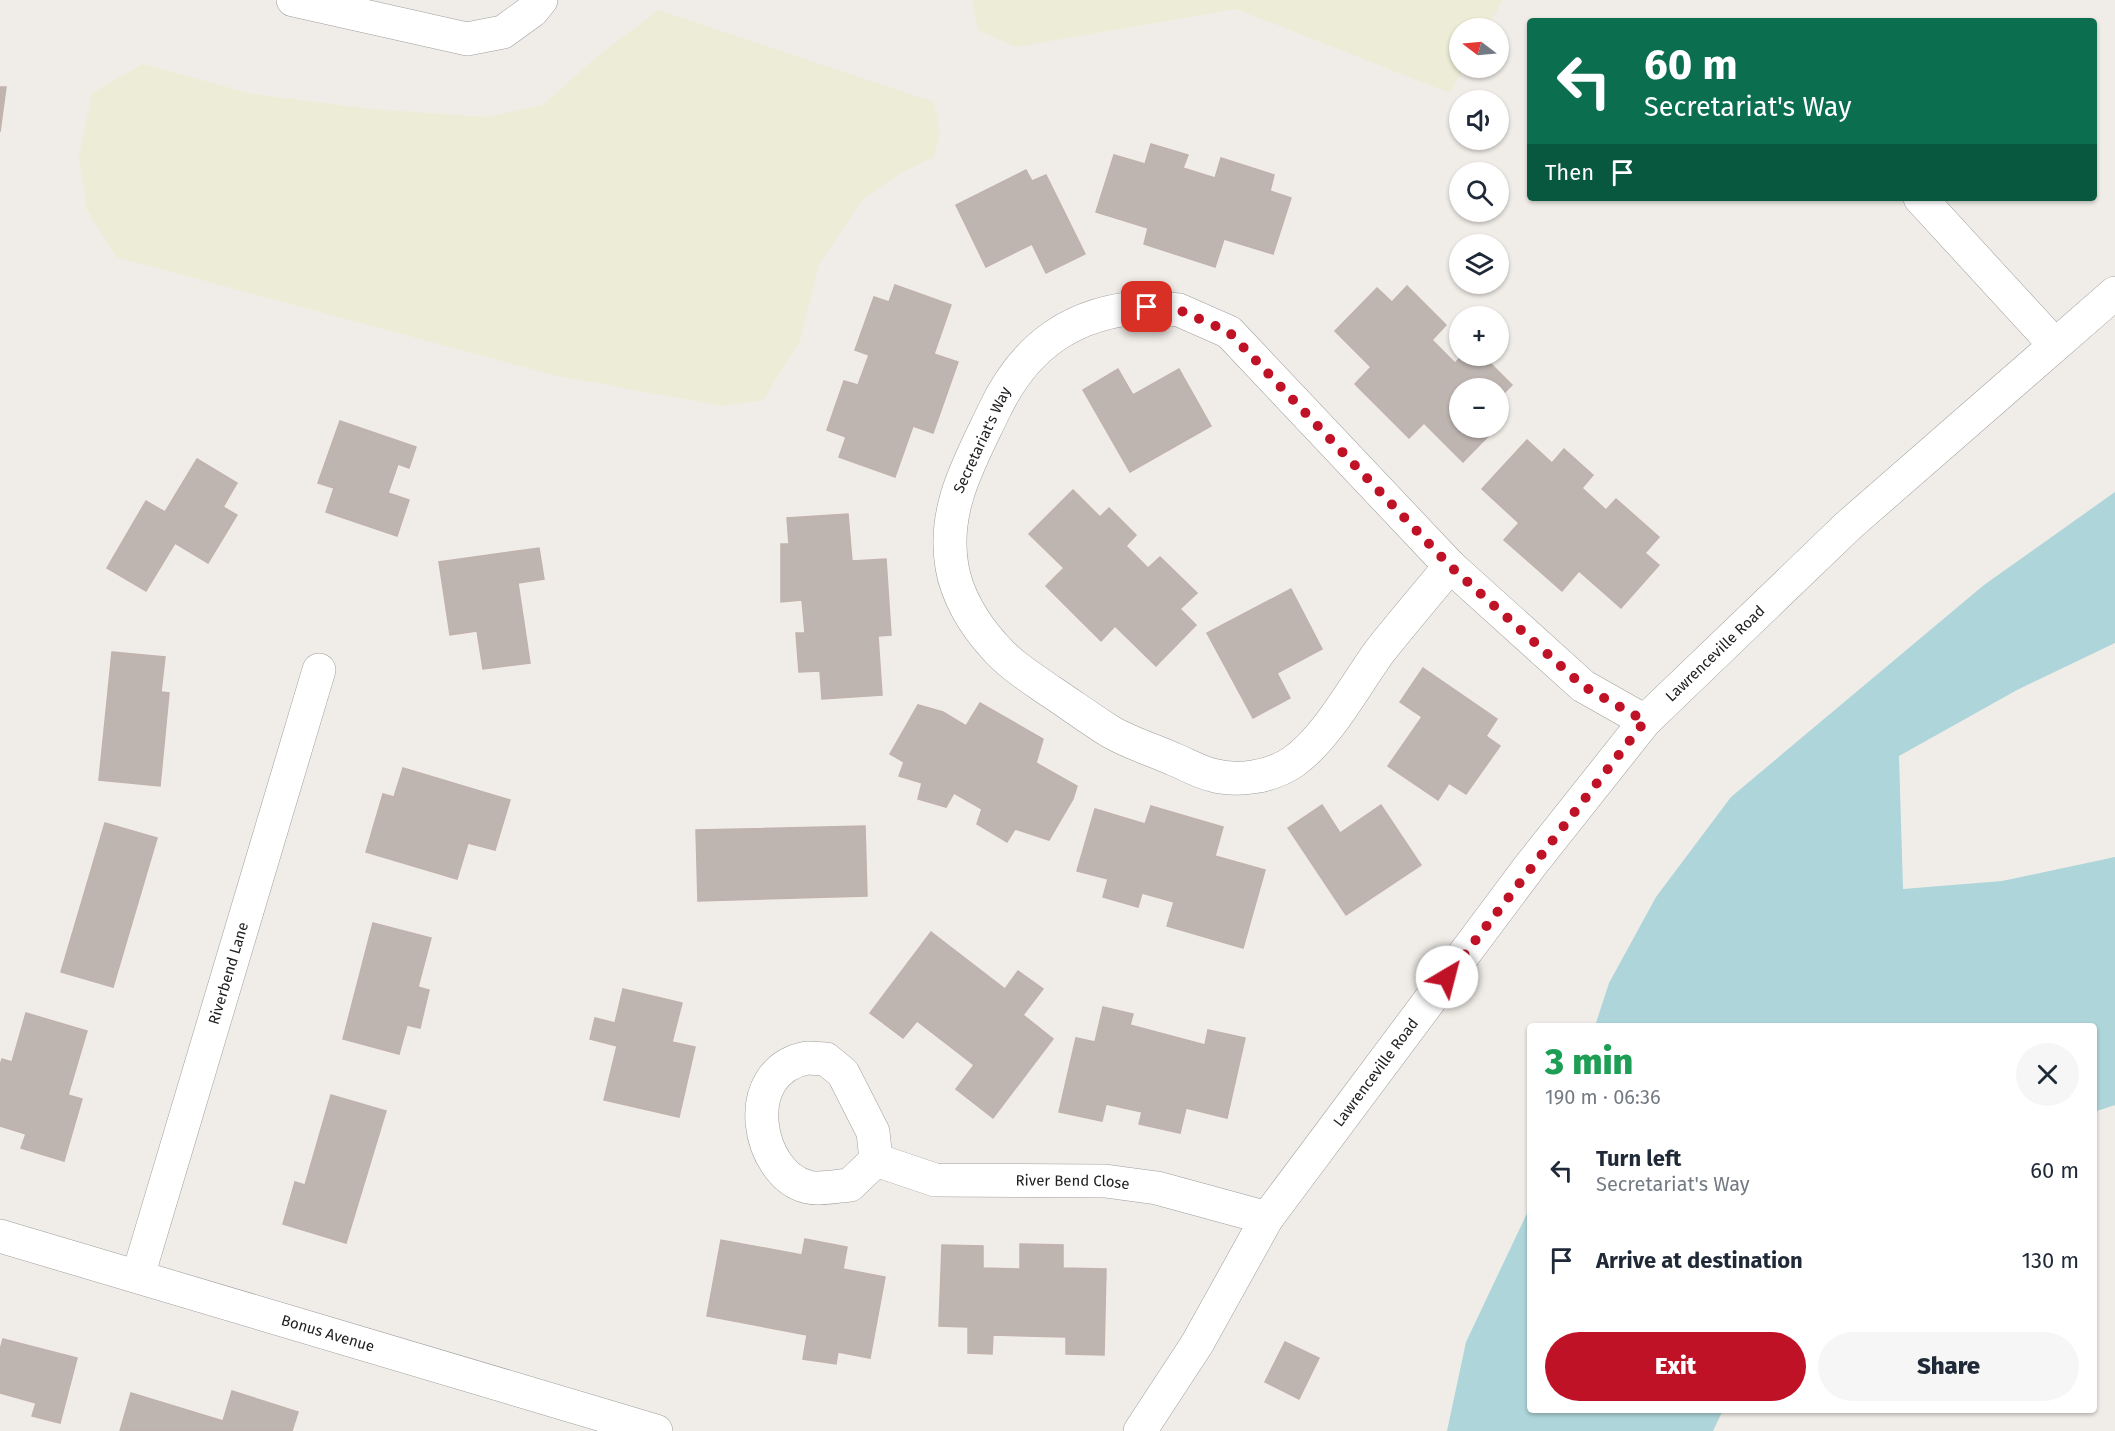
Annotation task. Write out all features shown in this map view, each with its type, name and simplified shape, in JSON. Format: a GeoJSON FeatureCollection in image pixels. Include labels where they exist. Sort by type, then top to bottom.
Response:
{"type":"FeatureCollection","features":[{"type":"Feature","properties":{"kind":"street"},"geometry":{"type":"LineString","coordinates":[[292,0],[467,39],[503,32],[532,11],[541,0]]}},
{"type":"Feature","properties":{"kind":"street"},"geometry":{"type":"LineString","coordinates":[[1923,201],[2055,345]]}},
{"type":"Feature","properties":{"kind":"street","name":"Lawrenceville Road"},"geometry":{"type":"LineString","coordinates":[[1140,1431],[1197,1344],[1267,1218],[1530,866],[1645,721],[1849,525],[2115,293]]}},
{"type":"Feature","properties":{"kind":"street","name":"Secretariat's Way"},"geometry":{"type":"LineString","coordinates":[[1450,566],[1382,650],[1315,741],[1292,762],[1273,771],[1264,775],[1232,778],[1211,775],[1113,733],[1015,667],[993,646],[961,597],[952,568],[949,538],[959,486],[1006,385],[1025,360],[1047,341],[1079,322],[1122,309],[1147,307],[1179,310],[1229,332],[1450,566],[1583,686],[1645,721]]}},
{"type":"Feature","properties":{"kind":"street","name":"Riverbend Lane"},"geometry":{"type":"LineString","coordinates":[[138,1276],[319,670]]}},
{"type":"Feature","properties":{"kind":"street","name":"River Bend Close"},"geometry":{"type":"LineString","coordinates":[[876,1160],[935,1180],[1095,1181],[1157,1188],[1267,1218]]}},
{"type":"Feature","properties":{"kind":"street","name":"Bonus Avenue"},"geometry":{"type":"LineString","coordinates":[[0,1236],[656,1431]]}},
{"type":"Feature","properties":{"kind":"green space"},"geometry":{"type":"Polygon","coordinates":[[[972,0],[1503,0],[1493,18],[1449,18],[1449,78],[1458,78],[1449,93],[1236,9],[1016,47],[978,30],[972,0]]]}},
{"type":"Feature","properties":{"kind":"green space"},"geometry":{"type":"Polygon","coordinates":[[[659,10],[934,102],[940,134],[934,157],[899,174],[863,199],[819,264],[800,341],[763,400],[723,406],[557,376],[116,257],[87,210],[79,156],[92,93],[143,64],[253,94],[371,109],[487,117],[543,105],[600,54],[659,10]]]}},
{"type":"Feature","properties":{"kind":"water"},"geometry":{"type":"Polygon","coordinates":[[[2115,492],[2115,643],[2017,690],[1899,756],[1903,889],[2002,881],[2115,857],[2115,1105],[2097,1111],[2097,1023],[1596,1023],[1609,983],[1656,897],[1731,797],[1984,585],[2115,492]]]}},
{"type":"Feature","properties":{"kind":"water"},"geometry":{"type":"Polygon","coordinates":[[[1527,1213],[1527,1413],[1722,1413],[1713,1431],[1447,1431],[1466,1342],[1527,1213]]]}},
{"type":"Feature","properties":{"kind":"building"},"geometry":{"type":"Polygon","coordinates":[[[0,87],[6,87],[0,132],[0,87]]]}},
{"type":"Feature","properties":{"kind":"building"},"geometry":{"type":"Polygon","coordinates":[[[1151,144],[1188,155],[1183,168],[1215,178],[1221,158],[1274,175],[1270,191],[1291,198],[1273,254],[1224,239],[1215,267],[1144,244],[1148,228],[1096,212],[1114,155],[1145,164],[1151,144]]]}},
{"type":"Feature","properties":{"kind":"building"},"geometry":{"type":"Polygon","coordinates":[[[1026,170],[1032,181],[1046,175],[1085,254],[1046,273],[1032,244],[986,267],[956,205],[1026,170]]]}},
{"type":"Feature","properties":{"kind":"building"},"geometry":{"type":"Polygon","coordinates":[[[895,285],[951,305],[934,354],[958,362],[933,433],[913,426],[895,477],[839,457],[846,437],[827,430],[844,381],[858,385],[869,355],[855,350],[874,297],[889,302],[895,285]]]}},
{"type":"Feature","properties":{"kind":"building"},"geometry":{"type":"Polygon","coordinates":[[[1407,286],[1446,325],[1432,340],[1449,357],[1449,366],[1493,366],[1505,378],[1449,378],[1449,438],[1486,438],[1463,462],[1424,423],[1409,438],[1355,384],[1371,367],[1335,331],[1377,288],[1392,302],[1407,286]]]}},
{"type":"Feature","properties":{"kind":"building"},"geometry":{"type":"Polygon","coordinates":[[[1118,369],[1133,395],[1179,369],[1211,426],[1130,472],[1083,390],[1118,369]]]}},
{"type":"Feature","properties":{"kind":"building"},"geometry":{"type":"Polygon","coordinates":[[[340,421],[416,447],[409,468],[398,464],[388,493],[409,500],[397,536],[326,512],[334,488],[318,483],[340,421]]]}},
{"type":"Feature","properties":{"kind":"building"},"geometry":{"type":"Polygon","coordinates":[[[1527,440],[1552,463],[1564,449],[1593,475],[1582,488],[1606,510],[1616,499],[1659,537],[1645,553],[1659,565],[1621,608],[1579,571],[1562,591],[1504,540],[1519,523],[1482,489],[1527,440]]]}},
{"type":"Feature","properties":{"kind":"building"},"geometry":{"type":"Polygon","coordinates":[[[197,459],[237,483],[223,507],[237,515],[208,563],[175,543],[146,591],[107,568],[146,501],[165,512],[197,459]]]}},
{"type":"Feature","properties":{"kind":"building"},"geometry":{"type":"Polygon","coordinates":[[[1073,490],[1100,517],[1109,508],[1136,535],[1126,546],[1148,568],[1160,557],[1197,593],[1180,609],[1196,625],[1156,666],[1115,626],[1101,641],[1046,586],[1064,568],[1029,534],[1073,490]]]}},
{"type":"Feature","properties":{"kind":"building"},"geometry":{"type":"Polygon","coordinates":[[[848,514],[852,561],[886,559],[891,635],[878,636],[882,695],[822,699],[820,671],[799,672],[796,633],[805,633],[802,600],[781,602],[781,544],[789,544],[787,518],[848,514]]]}},
{"type":"Feature","properties":{"kind":"building"},"geometry":{"type":"Polygon","coordinates":[[[539,548],[544,579],[518,583],[530,663],[483,669],[477,631],[450,635],[439,562],[539,548]]]}},
{"type":"Feature","properties":{"kind":"building"},"geometry":{"type":"Polygon","coordinates":[[[1291,589],[1322,649],[1277,673],[1290,698],[1253,718],[1207,633],[1291,589]]]}},
{"type":"Feature","properties":{"kind":"building"},"geometry":{"type":"Polygon","coordinates":[[[112,652],[165,657],[161,692],[169,693],[160,786],[99,780],[112,652]]]}},
{"type":"Feature","properties":{"kind":"building"},"geometry":{"type":"Polygon","coordinates":[[[1423,668],[1497,719],[1486,736],[1500,746],[1466,794],[1449,783],[1438,800],[1388,766],[1422,717],[1400,702],[1423,668]]]}},
{"type":"Feature","properties":{"kind":"building"},"geometry":{"type":"Polygon","coordinates":[[[980,703],[1043,739],[1036,763],[1077,786],[1073,799],[1049,840],[1015,829],[1007,842],[977,824],[982,809],[954,793],[946,807],[918,799],[922,783],[899,776],[904,762],[890,754],[918,705],[943,712],[966,726],[980,703]]]}},
{"type":"Feature","properties":{"kind":"building"},"geometry":{"type":"Polygon","coordinates":[[[403,768],[510,800],[495,850],[468,843],[457,879],[366,852],[383,794],[394,797],[403,768]]]}},
{"type":"Feature","properties":{"kind":"building"},"geometry":{"type":"Polygon","coordinates":[[[1322,805],[1340,833],[1381,805],[1421,865],[1346,915],[1288,828],[1322,805]]]}},
{"type":"Feature","properties":{"kind":"building"},"geometry":{"type":"Polygon","coordinates":[[[1151,806],[1223,827],[1215,856],[1265,870],[1243,948],[1167,926],[1174,902],[1142,893],[1138,907],[1103,897],[1108,879],[1077,871],[1095,809],[1145,824],[1151,806]]]}},
{"type":"Feature","properties":{"kind":"building"},"geometry":{"type":"Polygon","coordinates":[[[105,823],[157,838],[113,987],[61,972],[105,823]]]}},
{"type":"Feature","properties":{"kind":"building"},"geometry":{"type":"Polygon","coordinates":[[[865,826],[867,896],[698,901],[696,830],[865,826]]]}},
{"type":"Feature","properties":{"kind":"building"},"geometry":{"type":"Polygon","coordinates":[[[373,923],[431,938],[418,987],[429,990],[420,1028],[407,1025],[399,1054],[343,1039],[373,923]]]}},
{"type":"Feature","properties":{"kind":"building"},"geometry":{"type":"Polygon","coordinates":[[[931,932],[1005,989],[1018,971],[1043,989],[1023,1015],[1053,1039],[993,1118],[956,1089],[974,1065],[917,1021],[903,1038],[870,1013],[931,932]]]}},
{"type":"Feature","properties":{"kind":"building"},"geometry":{"type":"Polygon","coordinates":[[[623,989],[682,1003],[672,1042],[695,1047],[679,1117],[604,1100],[617,1046],[590,1039],[595,1018],[615,1023],[623,989]]]}},
{"type":"Feature","properties":{"kind":"building"},"geometry":{"type":"Polygon","coordinates":[[[1103,1007],[1133,1014],[1130,1025],[1205,1045],[1208,1030],[1245,1038],[1227,1118],[1186,1108],[1180,1133],[1139,1124],[1142,1112],[1106,1104],[1102,1121],[1059,1112],[1076,1038],[1095,1042],[1103,1007]]]}},
{"type":"Feature","properties":{"kind":"building"},"geometry":{"type":"Polygon","coordinates":[[[26,1013],[87,1031],[68,1095],[82,1099],[64,1161],[21,1148],[26,1134],[0,1126],[0,1065],[2,1059],[12,1062],[26,1013]]]}},
{"type":"Feature","properties":{"kind":"building"},"geometry":{"type":"Polygon","coordinates":[[[331,1095],[386,1111],[346,1243],[283,1224],[295,1182],[305,1185],[331,1095]]]}},
{"type":"Feature","properties":{"kind":"building"},"geometry":{"type":"Polygon","coordinates":[[[805,1239],[847,1247],[843,1269],[885,1277],[870,1358],[838,1352],[836,1364],[803,1359],[807,1335],[707,1316],[721,1240],[802,1255],[805,1239]]]}},
{"type":"Feature","properties":{"kind":"building"},"geometry":{"type":"Polygon","coordinates":[[[1020,1244],[1063,1245],[1063,1268],[1106,1269],[1104,1355],[1066,1354],[1066,1337],[993,1335],[992,1354],[968,1353],[968,1327],[939,1326],[942,1245],[983,1246],[983,1268],[1020,1269],[1020,1244]]]}},
{"type":"Feature","properties":{"kind":"building"},"geometry":{"type":"Polygon","coordinates":[[[3,1339],[77,1358],[60,1423],[32,1416],[36,1403],[0,1393],[0,1350],[3,1339]]]}},
{"type":"Feature","properties":{"kind":"building"},"geometry":{"type":"Polygon","coordinates":[[[1285,1342],[1319,1358],[1299,1399],[1265,1382],[1285,1342]]]}},
{"type":"Feature","properties":{"kind":"building"},"geometry":{"type":"Polygon","coordinates":[[[232,1391],[298,1412],[292,1431],[120,1431],[131,1393],[223,1421],[232,1391]]]}},
{"type":"Feature","properties":{"kind":"route"},"geometry":{"type":"LineString","coordinates":[[1147,307],[1179,310],[1229,332],[1450,566],[1583,686],[1645,721],[1530,866],[1447,977]]}}]}
